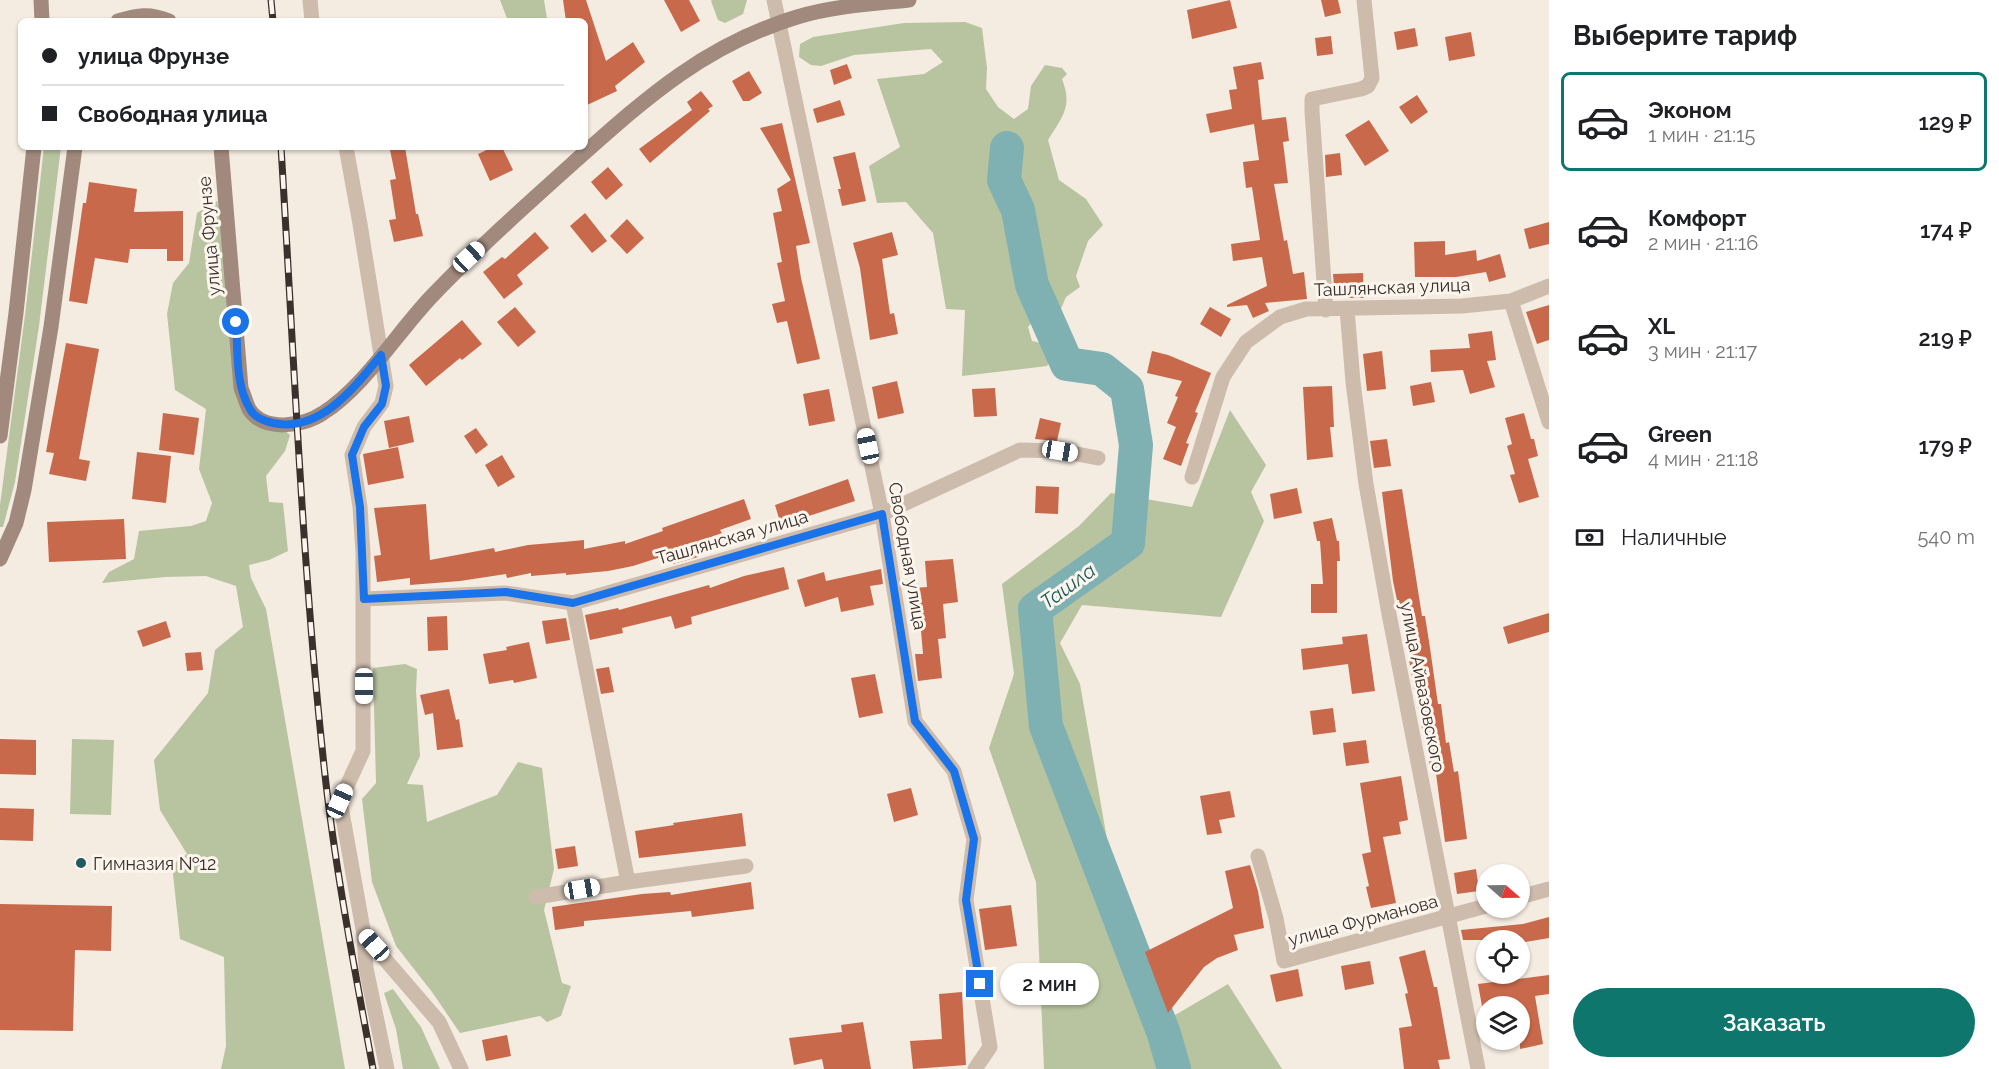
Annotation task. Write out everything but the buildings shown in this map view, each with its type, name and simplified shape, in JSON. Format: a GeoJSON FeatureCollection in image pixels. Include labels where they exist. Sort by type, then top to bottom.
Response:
{"type":"FeatureCollection","features":[{"type":"Feature","properties":{"kind":"main road"},"geometry":{"type":"LineString","coordinates":[[41,0],[42,18]]}},
{"type":"Feature","properties":{"kind":"main road","name":"улица Фрунзе"},"geometry":{"type":"LineString","coordinates":[[222,150],[241,388],[250,410],[263,421],[284,425],[305,423],[323,414],[340,400],[414,315],[469,257],[646,98],[697,62],[738,39],[778,23],[821,11],[909,0]]}},
{"type":"Feature","properties":{"kind":"main road"},"geometry":{"type":"LineString","coordinates":[[128,18],[137,15],[161,18]]}},
{"type":"Feature","properties":{"kind":"main road"},"geometry":{"type":"LineString","coordinates":[[0,436],[34,150]]}},
{"type":"Feature","properties":{"kind":"main road"},"geometry":{"type":"LineString","coordinates":[[0,559],[16,523],[24,490],[51,327],[75,150]]}},
{"type":"Feature","properties":{"kind":"street"},"geometry":{"type":"LineString","coordinates":[[310,0],[312,18]]}},
{"type":"Feature","properties":{"kind":"street","name":"Свободная улица"},"geometry":{"type":"LineString","coordinates":[[774,0],[882,514],[915,721],[954,771],[974,839],[966,900],[990,1047],[975,1069]]}},
{"type":"Feature","properties":{"kind":"street"},"geometry":{"type":"LineString","coordinates":[[1326,310],[1312,99],[1368,86],[1372,78],[1364,0]]}},
{"type":"Feature","properties":{"kind":"street"},"geometry":{"type":"LineString","coordinates":[[347,150],[386,386],[382,404],[364,427],[352,455],[360,507],[364,599],[363,751],[340,801],[364,935],[366,969],[387,1069]]}},
{"type":"Feature","properties":{"kind":"street","name":"Ташлянская улица"},"geometry":{"type":"LineString","coordinates":[[1192,477],[1223,377],[1246,342],[1280,317],[1306,309],[1462,306],[1511,301],[1549,286]]}},
{"type":"Feature","properties":{"kind":"street"},"geometry":{"type":"LineString","coordinates":[[1511,301],[1549,422]]}},
{"type":"Feature","properties":{"kind":"street","name":"улица Айвазовского"},"geometry":{"type":"LineString","coordinates":[[1347,309],[1366,484],[1389,614],[1478,1069]]}},
{"type":"Feature","properties":{"kind":"street","name":"Ташлянская улица"},"geometry":{"type":"LineString","coordinates":[[364,599],[506,592],[573,603],[882,514],[1020,450],[1060,451],[1098,458]]}},
{"type":"Feature","properties":{"kind":"street"},"geometry":{"type":"LineString","coordinates":[[573,603],[628,882]]}},
{"type":"Feature","properties":{"kind":"street","name":"улица Фурманова"},"geometry":{"type":"LineString","coordinates":[[1258,856],[1276,918],[1284,961],[1476,909]]}},
{"type":"Feature","properties":{"kind":"street"},"geometry":{"type":"LineString","coordinates":[[536,897],[628,882],[746,867]]}},
{"type":"Feature","properties":{"kind":"street"},"geometry":{"type":"LineString","coordinates":[[1530,894],[1549,889]]}},
{"type":"Feature","properties":{"kind":"street"},"geometry":{"type":"LineString","coordinates":[[364,935],[439,1022],[460,1069]]}},
{"type":"Feature","properties":{"kind":"green space"},"geometry":{"type":"Polygon","coordinates":[[[500,0],[544,0],[547,18],[507,18],[500,0]]]}},
{"type":"Feature","properties":{"kind":"green space"},"geometry":{"type":"Polygon","coordinates":[[[712,0],[747,0],[743,14],[725,23],[718,20],[712,0]]]}},
{"type":"Feature","properties":{"kind":"green space"},"geometry":{"type":"Polygon","coordinates":[[[965,22],[982,28],[987,68],[986,89],[998,107],[1014,119],[1028,109],[1031,86],[1045,65],[1062,68],[1067,74],[1062,79],[1066,105],[1058,125],[1048,140],[1059,180],[1086,199],[1103,225],[1088,241],[1076,276],[1080,287],[1066,297],[1060,311],[1040,313],[1028,327],[1032,341],[1059,347],[1047,366],[962,376],[965,310],[946,309],[933,233],[906,202],[877,203],[869,166],[900,147],[877,79],[924,74],[943,62],[931,49],[854,55],[821,66],[811,65],[799,57],[800,44],[813,37],[904,23],[965,22]]]}},
{"type":"Feature","properties":{"kind":"green space"},"geometry":{"type":"Polygon","coordinates":[[[44,150],[61,150],[39,326],[15,482],[3,527],[0,527],[0,505],[44,150]]]}},
{"type":"Feature","properties":{"kind":"green space"},"geometry":{"type":"Polygon","coordinates":[[[217,201],[246,413],[290,435],[285,451],[266,476],[269,502],[283,503],[288,551],[269,560],[249,565],[251,578],[266,609],[345,1069],[221,1069],[226,1046],[224,957],[180,939],[172,865],[187,854],[160,810],[154,760],[208,693],[215,650],[243,627],[236,586],[206,576],[102,583],[109,572],[134,559],[139,531],[191,526],[206,521],[212,503],[199,469],[206,409],[175,390],[167,314],[173,283],[189,263],[197,213],[217,201]]]}},
{"type":"Feature","properties":{"kind":"green space"},"geometry":{"type":"Polygon","coordinates":[[[1230,410],[1266,465],[1251,492],[1264,521],[1221,617],[1082,605],[1060,643],[1080,684],[1124,937],[1153,1028],[1228,984],[1282,1069],[1044,1069],[1036,882],[989,748],[1014,674],[1002,584],[1079,526],[1111,493],[1192,507],[1230,410]]]}},
{"type":"Feature","properties":{"kind":"green space"},"geometry":{"type":"Polygon","coordinates":[[[405,664],[417,669],[420,756],[407,784],[423,785],[427,822],[497,795],[518,762],[542,768],[554,869],[544,910],[562,983],[571,986],[561,1016],[547,1022],[540,1016],[460,1033],[396,946],[372,882],[362,799],[376,783],[373,668],[405,664]]]}},
{"type":"Feature","properties":{"kind":"green space"},"geometry":{"type":"Polygon","coordinates":[[[72,739],[114,740],[111,815],[70,814],[72,739]]]}},
{"type":"Feature","properties":{"kind":"green space"},"geometry":{"type":"Polygon","coordinates":[[[393,989],[421,1027],[440,1069],[403,1069],[396,1029],[384,993],[393,989]]]}},
{"type":"Feature","properties":{"kind":"waterway","name":"Ташла"},"geometry":{"type":"LineString","coordinates":[[1007,148],[1004,180],[1018,210],[1032,285],[1067,364],[1102,369],[1127,389],[1136,445],[1128,543],[1035,609],[1046,726],[1164,1034],[1174,1069]]}},
{"type":"Feature","properties":{"kind":"railway"},"geometry":{"type":"LineString","coordinates":[[271,0],[273,18]]}},
{"type":"Feature","properties":{"kind":"railway"},"geometry":{"type":"LineString","coordinates":[[281,150],[304,540],[317,697],[335,849],[373,1069]]}},
{"type":"Feature","properties":{"kind":"place","name":"Гимназия №12"},"geometry":{"type":"Point","coordinates":[81,863]}},
{"type":"Feature","properties":{"kind":"route"},"geometry":{"type":"LineString","coordinates":[[236,322],[241,388],[250,410],[263,421],[284,425],[305,423],[323,414],[340,400],[381,355],[386,386],[382,404],[364,427],[352,455],[360,507],[364,599],[506,592],[573,603],[882,514],[915,721],[954,771],[974,839],[966,900],[980,984]]}}]}
